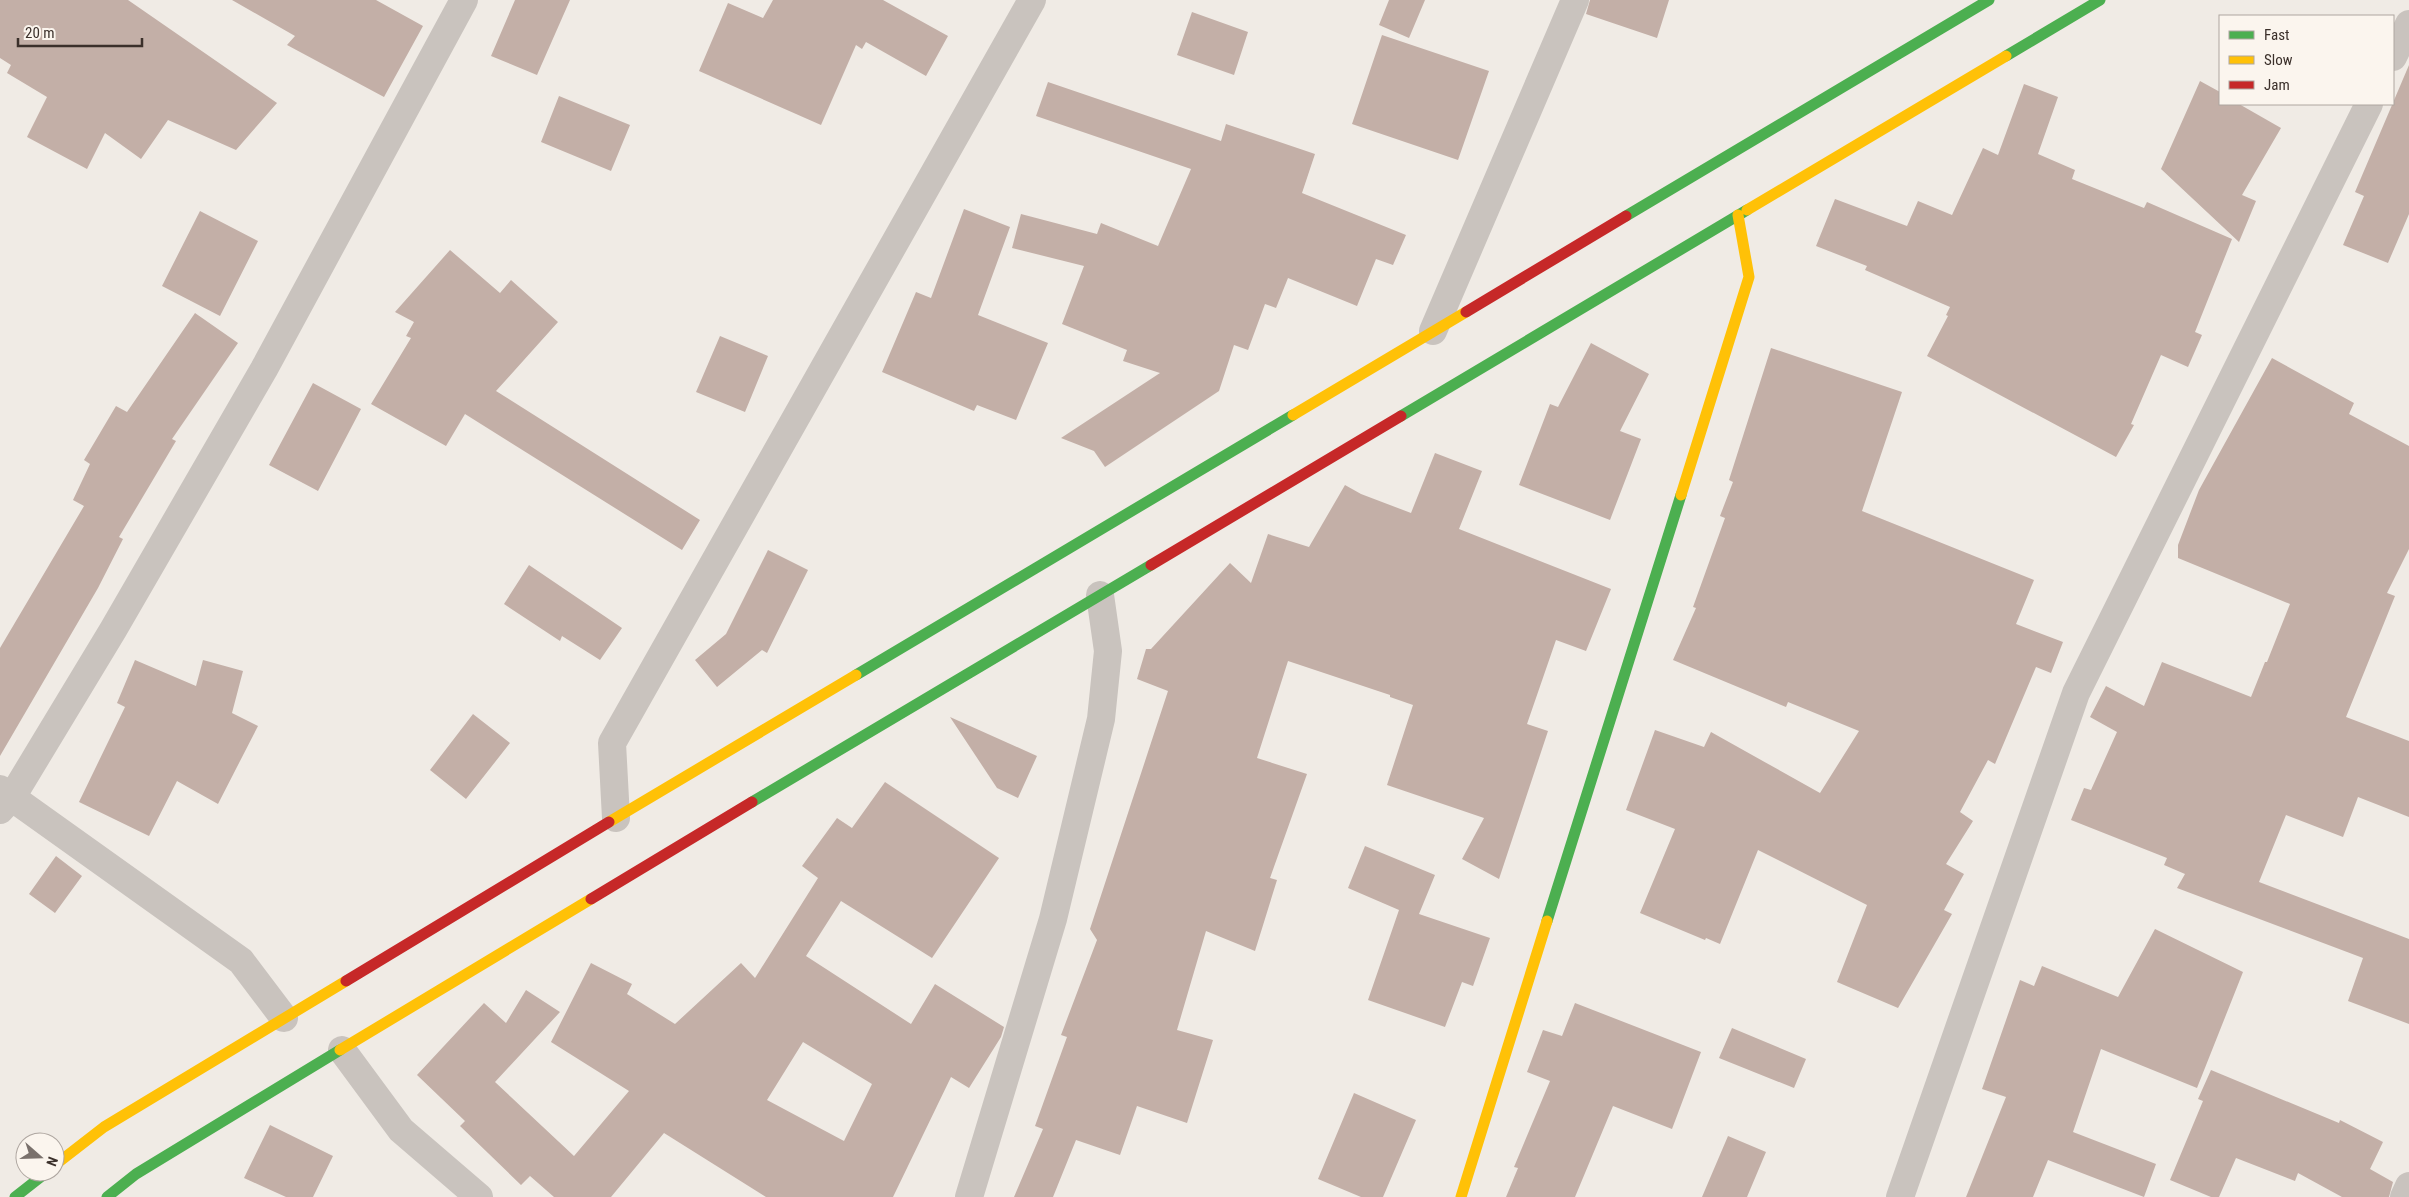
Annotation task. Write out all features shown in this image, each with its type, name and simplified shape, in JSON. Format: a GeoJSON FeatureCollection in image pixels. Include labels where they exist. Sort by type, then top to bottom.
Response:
{"type":"FeatureCollection","features":[{"type":"Feature","properties":{"kind":"main road"},"geometry":{"type":"LineString","coordinates":[[65,1157],[104,1127],[616,818],[1989,0]]}},
{"type":"Feature","properties":{"kind":"main road"},"geometry":{"type":"LineString","coordinates":[[107,1197],[136,1174],[342,1050],[1100,595],[2100,0]]}},
{"type":"Feature","properties":{"kind":"main road"},"geometry":{"type":"LineString","coordinates":[[1461,1197],[1749,277],[1738,216]]}},
{"type":"Feature","properties":{"kind":"main road"},"geometry":{"type":"LineString","coordinates":[[15,1197],[34,1182]]}},
{"type":"Feature","properties":{"kind":"street"},"geometry":{"type":"LineString","coordinates":[[616,818],[612,743],[1032,0]]}},
{"type":"Feature","properties":{"kind":"street"},"geometry":{"type":"LineString","coordinates":[[1433,331],[1575,0]]}},
{"type":"Feature","properties":{"kind":"street"},"geometry":{"type":"LineString","coordinates":[[284,1018],[241,961],[4,799],[113,630],[264,369],[459,2]]}},
{"type":"Feature","properties":{"kind":"street"},"geometry":{"type":"LineString","coordinates":[[2394,54],[2409,24]]}},
{"type":"Feature","properties":{"kind":"street"},"geometry":{"type":"LineString","coordinates":[[1900,1197],[2076,694],[2369,105]]}},
{"type":"Feature","properties":{"kind":"street"},"geometry":{"type":"LineString","coordinates":[[969,1197],[1054,919],[1101,719],[1108,651],[1100,595]]}},
{"type":"Feature","properties":{"kind":"street"},"geometry":{"type":"LineString","coordinates":[[342,1050],[401,1130],[479,1197]]}},
{"type":"Feature","properties":{"kind":"street"},"geometry":{"type":"LineString","coordinates":[[2404,1197],[2409,1186]]}},
{"type":"Feature","properties":{"kind":"building"},"geometry":{"type":"Polygon","coordinates":[[[0,0],[128,0],[277,103],[236,150],[168,120],[141,159],[105,133],[87,169],[27,137],[47,97],[7,73],[11,65],[0,58],[0,0]]]}},
{"type":"Feature","properties":{"kind":"building"},"geometry":{"type":"Polygon","coordinates":[[[232,0],[376,0],[423,26],[384,97],[287,45],[295,36],[232,0]]]}},
{"type":"Feature","properties":{"kind":"building"},"geometry":{"type":"Polygon","coordinates":[[[515,0],[570,0],[537,75],[491,56],[515,0]]]}},
{"type":"Feature","properties":{"kind":"building"},"geometry":{"type":"Polygon","coordinates":[[[773,0],[883,0],[948,36],[926,76],[866,42],[862,49],[856,45],[821,125],[699,71],[728,3],[763,18],[773,0]]]}},
{"type":"Feature","properties":{"kind":"building"},"geometry":{"type":"Polygon","coordinates":[[[1389,0],[1425,0],[1409,38],[1379,25],[1389,0]]]}},
{"type":"Feature","properties":{"kind":"building"},"geometry":{"type":"Polygon","coordinates":[[[1590,0],[1669,0],[1657,38],[1586,14],[1590,0]]]}},
{"type":"Feature","properties":{"kind":"building"},"geometry":{"type":"Polygon","coordinates":[[[1192,12],[1248,32],[1234,75],[1177,55],[1192,12]]]}},
{"type":"Feature","properties":{"kind":"building"},"geometry":{"type":"Polygon","coordinates":[[[1382,35],[1489,71],[1458,160],[1352,124],[1382,35]]]}},
{"type":"Feature","properties":{"kind":"building"},"geometry":{"type":"Polygon","coordinates":[[[2409,65],[2409,214],[2388,263],[2343,245],[2364,196],[2355,192],[2392,105],[2394,105],[2394,100],[2409,65]]]}},
{"type":"Feature","properties":{"kind":"building"},"geometry":{"type":"Polygon","coordinates":[[[2200,81],[2219,91],[2219,105],[2241,105],[2281,128],[2242,195],[2256,201],[2239,242],[2161,169],[2200,81]]]}},
{"type":"Feature","properties":{"kind":"building"},"geometry":{"type":"Polygon","coordinates":[[[1048,82],[1221,141],[1226,124],[1315,154],[1302,193],[1406,235],[1393,265],[1376,259],[1357,306],[1288,278],[1276,308],[1265,304],[1248,350],[1234,345],[1219,391],[1105,467],[1094,451],[1061,438],[1160,373],[1123,361],[1127,350],[1062,324],[1084,266],[1012,248],[1021,214],[1097,234],[1101,223],[1158,246],[1191,169],[1036,116],[1048,82]]]}},
{"type":"Feature","properties":{"kind":"building"},"geometry":{"type":"Polygon","coordinates":[[[2024,84],[2058,97],[2038,154],[2075,170],[2072,179],[2144,208],[2147,202],[2232,239],[2195,332],[2202,335],[2188,367],[2161,355],[2131,424],[2134,425],[2116,457],[1927,356],[1948,316],[1946,315],[1950,307],[1865,270],[1867,266],[1816,246],[1835,199],[1907,226],[1918,201],[1952,215],[1983,148],[1998,155],[2024,84]]]}},
{"type":"Feature","properties":{"kind":"building"},"geometry":{"type":"Polygon","coordinates":[[[559,96],[630,125],[611,171],[541,142],[559,96]]]}},
{"type":"Feature","properties":{"kind":"building"},"geometry":{"type":"Polygon","coordinates":[[[964,209],[1010,227],[978,315],[1048,343],[1016,420],[977,405],[974,411],[882,372],[916,292],[931,298],[964,209]]]}},
{"type":"Feature","properties":{"kind":"building"},"geometry":{"type":"Polygon","coordinates":[[[200,211],[258,241],[220,316],[162,286],[200,211]]]}},
{"type":"Feature","properties":{"kind":"building"},"geometry":{"type":"Polygon","coordinates":[[[450,250],[500,293],[511,280],[558,322],[496,391],[700,520],[682,550],[465,414],[446,446],[371,404],[411,338],[406,336],[414,322],[395,312],[450,250]]]}},
{"type":"Feature","properties":{"kind":"building"},"geometry":{"type":"Polygon","coordinates":[[[195,313],[238,343],[172,439],[176,441],[119,537],[123,539],[98,588],[0,756],[0,648],[84,506],[73,500],[90,464],[84,460],[116,406],[127,412],[195,313]]]}},
{"type":"Feature","properties":{"kind":"building"},"geometry":{"type":"Polygon","coordinates":[[[720,336],[768,356],[745,412],[696,392],[720,336]]]}},
{"type":"Feature","properties":{"kind":"building"},"geometry":{"type":"Polygon","coordinates":[[[1591,343],[1649,374],[1620,431],[1641,439],[1610,520],[1519,485],[1550,404],[1558,407],[1591,343]]]}},
{"type":"Feature","properties":{"kind":"building"},"geometry":{"type":"Polygon","coordinates":[[[1771,348],[1902,392],[1862,511],[2034,580],[2016,624],[2063,642],[2051,673],[2036,667],[1995,764],[1988,760],[1960,812],[1973,821],[1946,864],[1964,874],[1944,910],[1952,914],[1898,1008],[1837,982],[1867,905],[1758,850],[1720,944],[1706,938],[1705,940],[1640,913],[1675,829],[1626,810],[1655,730],[1704,747],[1711,732],[1820,793],[1859,731],[1788,702],[1786,707],[1673,660],[1696,608],[1693,607],[1725,518],[1720,516],[1733,482],[1729,480],[1771,348]]]}},
{"type":"Feature","properties":{"kind":"building"},"geometry":{"type":"Polygon","coordinates":[[[2272,358],[2354,403],[2349,414],[2409,446],[2409,549],[2387,593],[2395,596],[2346,717],[2409,741],[2409,817],[2358,797],[2343,837],[2286,815],[2259,882],[2409,939],[2409,1024],[2348,1001],[2363,958],[2177,888],[2185,874],[2164,865],[2167,858],[2071,820],[2084,788],[2091,790],[2117,732],[2090,717],[2106,686],[2144,706],[2162,662],[2251,697],[2265,662],[2267,662],[2290,604],[2178,558],[2178,545],[2199,490],[2272,358]]]}},
{"type":"Feature","properties":{"kind":"building"},"geometry":{"type":"Polygon","coordinates":[[[313,383],[361,409],[318,491],[269,465],[313,383]]]}},
{"type":"Feature","properties":{"kind":"building"},"geometry":{"type":"Polygon","coordinates":[[[1435,453],[1482,471],[1459,529],[1611,589],[1586,651],[1556,640],[1527,724],[1548,731],[1499,879],[1462,859],[1484,818],[1387,785],[1413,705],[1390,697],[1390,695],[1288,661],[1257,758],[1307,774],[1270,878],[1277,880],[1255,951],[1206,931],[1177,1030],[1213,1040],[1187,1123],[1137,1106],[1120,1155],[1076,1140],[1053,1197],[1014,1197],[1043,1129],[1035,1126],[1067,1037],[1061,1035],[1097,940],[1090,929],[1168,691],[1137,679],[1146,649],[1151,649],[1230,563],[1251,583],[1268,534],[1309,547],[1345,485],[1361,494],[1411,513],[1435,453]]]}},
{"type":"Feature","properties":{"kind":"building"},"geometry":{"type":"Polygon","coordinates":[[[768,550],[808,570],[767,653],[762,650],[717,687],[695,660],[726,634],[768,550]]]}},
{"type":"Feature","properties":{"kind":"building"},"geometry":{"type":"Polygon","coordinates":[[[529,565],[622,628],[600,660],[562,636],[560,641],[504,604],[529,565]]]}},
{"type":"Feature","properties":{"kind":"building"},"geometry":{"type":"Polygon","coordinates":[[[135,660],[196,686],[203,660],[243,671],[232,713],[258,726],[218,804],[177,781],[149,836],[79,802],[125,707],[117,703],[135,660]]]}},
{"type":"Feature","properties":{"kind":"building"},"geometry":{"type":"Polygon","coordinates":[[[473,714],[510,743],[466,799],[430,770],[473,714]]]}},
{"type":"Feature","properties":{"kind":"building"},"geometry":{"type":"Polygon","coordinates":[[[950,717],[1037,756],[1018,798],[997,788],[950,717]]]}},
{"type":"Feature","properties":{"kind":"building"},"geometry":{"type":"Polygon","coordinates":[[[885,782],[999,858],[932,958],[841,901],[806,956],[911,1024],[935,984],[1004,1027],[1001,1037],[969,1088],[951,1077],[893,1197],[766,1197],[664,1133],[611,1197],[554,1197],[530,1176],[521,1185],[460,1126],[465,1121],[417,1075],[484,1003],[506,1023],[526,990],[560,1012],[495,1082],[574,1156],[629,1091],[551,1042],[591,963],[632,984],[627,994],[675,1024],[741,963],[755,978],[818,878],[802,866],[837,818],[852,828],[885,782]],[[803,1042],[767,1100],[844,1141],[872,1084],[803,1042]]]}},
{"type":"Feature","properties":{"kind":"building"},"geometry":{"type":"Polygon","coordinates":[[[1365,846],[1435,875],[1419,914],[1490,938],[1473,986],[1462,982],[1445,1027],[1368,1000],[1399,910],[1348,888],[1365,846]]]}},
{"type":"Feature","properties":{"kind":"building"},"geometry":{"type":"Polygon","coordinates":[[[56,856],[82,876],[55,913],[29,894],[56,856]]]}},
{"type":"Feature","properties":{"kind":"building"},"geometry":{"type":"Polygon","coordinates":[[[2155,929],[2243,972],[2197,1088],[2101,1049],[2073,1132],[2156,1164],[2144,1197],[2048,1160],[2033,1197],[1966,1197],[2006,1097],[1982,1089],[2020,980],[2034,986],[2042,966],[2118,997],[2155,929]]]}},
{"type":"Feature","properties":{"kind":"building"},"geometry":{"type":"Polygon","coordinates":[[[1575,1003],[1701,1052],[1672,1129],[1613,1106],[1575,1197],[1506,1197],[1518,1168],[1514,1167],[1550,1081],[1527,1072],[1543,1030],[1562,1036],[1575,1003]]]}},
{"type":"Feature","properties":{"kind":"building"},"geometry":{"type":"Polygon","coordinates":[[[1732,1028],[1806,1059],[1794,1088],[1719,1058],[1732,1028]]]}},
{"type":"Feature","properties":{"kind":"building"},"geometry":{"type":"Polygon","coordinates":[[[2211,1070],[2339,1123],[2340,1120],[2383,1142],[2370,1169],[2393,1182],[2389,1197],[2342,1197],[2298,1173],[2295,1181],[2236,1158],[2219,1197],[2211,1197],[2170,1180],[2203,1101],[2198,1099],[2211,1070]]]}},
{"type":"Feature","properties":{"kind":"building"},"geometry":{"type":"Polygon","coordinates":[[[1354,1093],[1416,1120],[1383,1197],[1361,1197],[1318,1179],[1354,1093]]]}},
{"type":"Feature","properties":{"kind":"building"},"geometry":{"type":"Polygon","coordinates":[[[270,1125],[333,1156],[313,1197],[286,1197],[244,1178],[270,1125]]]}},
{"type":"Feature","properties":{"kind":"building"},"geometry":{"type":"Polygon","coordinates":[[[1728,1136],[1766,1152],[1747,1197],[1702,1197],[1728,1136]]]}},
{"type":"Feature","properties":{"kind":"traffic: fast"},"geometry":{"type":"LineString","coordinates":[[1626,216],[1989,0]]}},
{"type":"Feature","properties":{"kind":"traffic: fast"},"geometry":{"type":"LineString","coordinates":[[2006,56],[2100,0]]}},
{"type":"Feature","properties":{"kind":"traffic: fast"},"geometry":{"type":"LineString","coordinates":[[1401,416],[1747,210]]}},
{"type":"Feature","properties":{"kind":"traffic: fast"},"geometry":{"type":"LineString","coordinates":[[856,675],[1293,415]]}},
{"type":"Feature","properties":{"kind":"traffic: fast"},"geometry":{"type":"LineString","coordinates":[[1547,921],[1681,495]]}},
{"type":"Feature","properties":{"kind":"traffic: fast"},"geometry":{"type":"LineString","coordinates":[[752,802],[1151,565]]}},
{"type":"Feature","properties":{"kind":"traffic: fast"},"geometry":{"type":"LineString","coordinates":[[107,1197],[136,1174],[340,1050]]}},
{"type":"Feature","properties":{"kind":"traffic: fast"},"geometry":{"type":"LineString","coordinates":[[15,1197],[34,1182]]}},
{"type":"Feature","properties":{"kind":"traffic: slow"},"geometry":{"type":"LineString","coordinates":[[1747,210],[2006,56]]}},
{"type":"Feature","properties":{"kind":"traffic: slow"},"geometry":{"type":"LineString","coordinates":[[1681,495],[1749,277],[1738,215]]}},
{"type":"Feature","properties":{"kind":"traffic: slow"},"geometry":{"type":"LineString","coordinates":[[1293,415],[1466,312]]}},
{"type":"Feature","properties":{"kind":"traffic: slow"},"geometry":{"type":"LineString","coordinates":[[609,822],[856,675]]}},
{"type":"Feature","properties":{"kind":"traffic: slow"},"geometry":{"type":"LineString","coordinates":[[340,1050],[591,899]]}},
{"type":"Feature","properties":{"kind":"traffic: slow"},"geometry":{"type":"LineString","coordinates":[[1461,1197],[1547,921]]}},
{"type":"Feature","properties":{"kind":"traffic: slow"},"geometry":{"type":"LineString","coordinates":[[65,1157],[104,1127],[346,981]]}},
{"type":"Feature","properties":{"kind":"traffic: jam"},"geometry":{"type":"LineString","coordinates":[[1466,312],[1626,216]]}},
{"type":"Feature","properties":{"kind":"traffic: jam"},"geometry":{"type":"LineString","coordinates":[[1151,565],[1401,416]]}},
{"type":"Feature","properties":{"kind":"traffic: jam"},"geometry":{"type":"LineString","coordinates":[[591,899],[752,802]]}},
{"type":"Feature","properties":{"kind":"traffic: jam"},"geometry":{"type":"LineString","coordinates":[[346,981],[609,822]]}}]}
